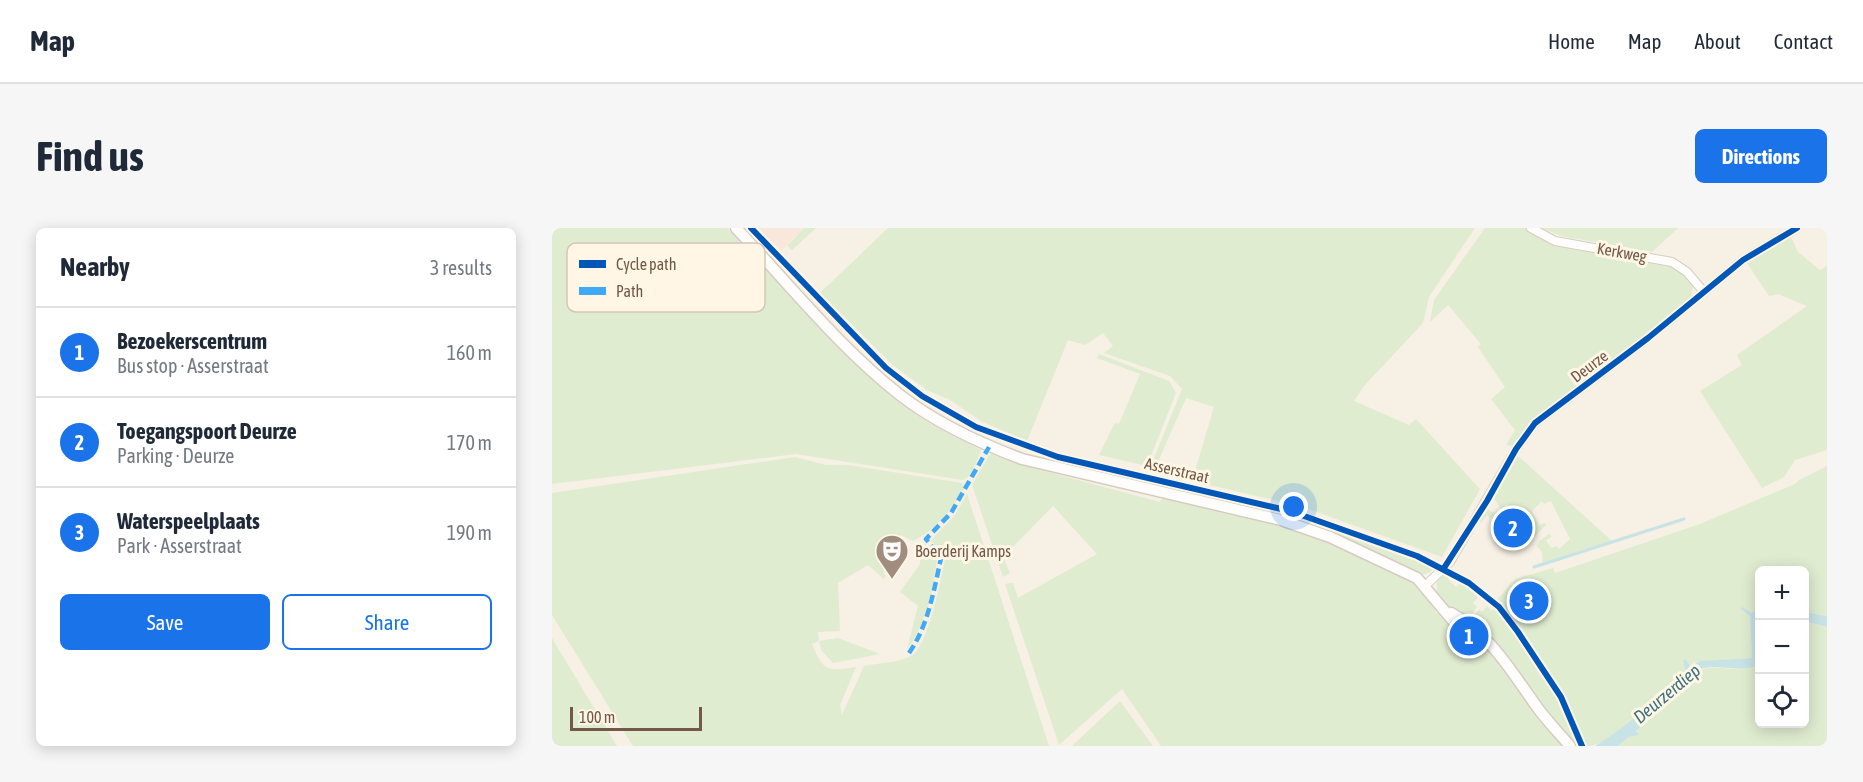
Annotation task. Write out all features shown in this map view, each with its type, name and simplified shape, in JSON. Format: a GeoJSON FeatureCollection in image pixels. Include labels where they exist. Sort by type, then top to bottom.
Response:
{"type":"FeatureCollection","features":[{"type":"Feature","properties":{"kind":"main road","name":"Asserstraat"},"geometry":{"type":"LineString","coordinates":[[736,228],[750,243]]}},
{"type":"Feature","properties":{"kind":"main road","name":"Asserstraat"},"geometry":{"type":"LineString","coordinates":[[765,258],[882,380],[919,408],[960,431],[1022,459],[1281,520],[1330,537],[1417,578],[1426,585],[1443,608],[1468,623],[1491,645],[1570,746]]}},
{"type":"Feature","properties":{"kind":"street","name":"Kerkweg"},"geometry":{"type":"LineString","coordinates":[[1531,228],[1555,241],[1672,262],[1687,272],[1704,292]]}},
{"type":"Feature","properties":{"kind":"street","name":"Deurze"},"geometry":{"type":"LineString","coordinates":[[1426,585],[1450,562],[1516,449],[1535,423],[1743,260],[1797,228]]}},
{"type":"Feature","properties":{"kind":"shaded area"},"geometry":{"type":"Polygon","coordinates":[[[759,228],[804,228],[781,251],[759,228]]]}},
{"type":"Feature","properties":{"kind":"green space"},"geometry":{"type":"Polygon","coordinates":[[[552,228],[727,228],[741,243],[567,243],[567,312],[765,312],[765,270],[836,345],[882,388],[924,419],[981,450],[971,475],[963,480],[796,454],[552,484],[552,228]]]}},
{"type":"Feature","properties":{"kind":"green space"},"geometry":{"type":"Polygon","coordinates":[[[804,228],[816,228],[792,250],[787,246],[804,228]]]}},
{"type":"Feature","properties":{"kind":"green space"},"geometry":{"type":"Polygon","coordinates":[[[888,228],[1475,228],[1429,297],[1423,323],[1364,386],[1354,401],[1409,425],[1416,419],[1480,489],[1442,557],[1300,506],[1192,481],[1214,407],[1186,398],[1157,464],[1152,463],[1182,389],[1170,376],[1104,353],[1113,346],[1103,333],[1085,345],[1068,340],[1027,441],[981,421],[950,400],[927,390],[893,365],[820,293],[888,228]]]}},
{"type":"Feature","properties":{"kind":"green space"},"geometry":{"type":"Polygon","coordinates":[[[1485,228],[1528,228],[1537,235],[1669,263],[1683,272],[1693,285],[1691,298],[1684,305],[1539,415],[1513,446],[1506,445],[1515,430],[1491,399],[1505,387],[1478,347],[1481,344],[1448,305],[1430,322],[1434,300],[1485,228]]]}},
{"type":"Feature","properties":{"kind":"green space"},"geometry":{"type":"Polygon","coordinates":[[[1541,228],[1678,228],[1652,252],[1561,236],[1541,228]]]}},
{"type":"Feature","properties":{"kind":"green space"},"geometry":{"type":"Polygon","coordinates":[[[1791,237],[1798,252],[1820,270],[1827,266],[1827,450],[1795,460],[1784,477],[1762,488],[1700,391],[1742,365],[1737,355],[1807,306],[1778,294],[1769,296],[1747,263],[1791,237]]]}},
{"type":"Feature","properties":{"kind":"green space"},"geometry":{"type":"Polygon","coordinates":[[[1099,354],[1169,381],[1176,393],[1147,466],[1099,455],[1115,423],[1119,424],[1140,374],[1097,358],[1099,354]]]}},
{"type":"Feature","properties":{"kind":"green space"},"geometry":{"type":"Polygon","coordinates":[[[990,454],[1018,464],[1160,502],[1163,496],[1246,515],[1316,536],[1415,582],[1435,607],[1435,611],[1461,631],[1460,633],[1491,651],[1562,746],[1161,746],[1122,689],[1059,745],[1005,584],[1013,583],[1018,598],[1097,554],[1053,506],[1003,557],[1010,573],[1003,577],[972,485],[990,454]]]}},
{"type":"Feature","properties":{"kind":"green space"},"geometry":{"type":"Polygon","coordinates":[[[1517,455],[1613,542],[1543,566],[1542,552],[1537,546],[1539,541],[1549,534],[1552,537],[1546,540],[1551,548],[1557,546],[1559,549],[1570,539],[1551,501],[1544,504],[1542,501],[1532,511],[1539,525],[1545,523],[1546,525],[1535,536],[1529,538],[1526,535],[1531,531],[1507,504],[1501,509],[1493,497],[1517,455]]]}},
{"type":"Feature","properties":{"kind":"green space"},"geometry":{"type":"Polygon","coordinates":[[[795,457],[826,465],[848,465],[962,483],[964,489],[948,512],[929,531],[913,541],[901,535],[890,545],[894,550],[883,573],[886,576],[884,579],[868,565],[838,583],[840,631],[818,632],[819,641],[812,644],[819,660],[827,667],[838,669],[856,667],[840,705],[842,715],[864,666],[911,656],[923,640],[933,612],[945,559],[931,540],[955,515],[967,494],[1049,746],[633,746],[552,615],[552,493],[795,457]]]}},
{"type":"Feature","properties":{"kind":"green space"},"geometry":{"type":"Polygon","coordinates":[[[1827,466],[1827,616],[1809,613],[1809,566],[1755,566],[1755,610],[1752,613],[1740,609],[1750,616],[1752,658],[1694,662],[1690,666],[1686,659],[1683,660],[1685,669],[1666,691],[1639,716],[1611,737],[1597,744],[1585,746],[1558,689],[1519,629],[1496,601],[1515,579],[1553,568],[1555,573],[1700,524],[1795,484],[1827,466]]]}},
{"type":"Feature","properties":{"kind":"green space"},"geometry":{"type":"Polygon","coordinates":[[[1487,509],[1496,514],[1490,519],[1487,515],[1481,523],[1478,521],[1487,509]]]}},
{"type":"Feature","properties":{"kind":"green space"},"geometry":{"type":"Polygon","coordinates":[[[1328,526],[1438,567],[1426,574],[1419,574],[1326,531],[1328,526]]]}},
{"type":"Feature","properties":{"kind":"green space"},"geometry":{"type":"Polygon","coordinates":[[[925,544],[937,559],[931,594],[924,618],[907,649],[918,606],[900,592],[920,564],[920,549],[925,544]]]}},
{"type":"Feature","properties":{"kind":"green space"},"geometry":{"type":"Polygon","coordinates":[[[1447,572],[1451,574],[1448,579],[1456,587],[1463,581],[1478,597],[1473,603],[1477,607],[1469,619],[1449,608],[1437,594],[1437,581],[1447,572]]]}},
{"type":"Feature","properties":{"kind":"green space"},"geometry":{"type":"Polygon","coordinates":[[[1487,606],[1492,611],[1495,606],[1549,683],[1580,746],[1576,746],[1542,707],[1502,649],[1471,621],[1479,609],[1482,612],[1487,606]]]}},
{"type":"Feature","properties":{"kind":"green space"},"geometry":{"type":"Polygon","coordinates":[[[1809,622],[1827,627],[1827,746],[1618,746],[1629,737],[1638,735],[1636,731],[1696,672],[1712,668],[1755,666],[1755,728],[1809,728],[1809,622]]]}},
{"type":"Feature","properties":{"kind":"green space"},"geometry":{"type":"Polygon","coordinates":[[[552,638],[617,746],[552,746],[552,638]]]}},
{"type":"Feature","properties":{"kind":"green space"},"geometry":{"type":"Polygon","coordinates":[[[838,638],[880,654],[833,663],[821,650],[819,641],[838,638]]]}},
{"type":"Feature","properties":{"kind":"green space"},"geometry":{"type":"Polygon","coordinates":[[[1120,701],[1153,746],[1072,746],[1120,701]]]}},
{"type":"Feature","properties":{"kind":"water"},"geometry":{"type":"Polygon","coordinates":[[[1543,600],[1549,602],[1551,608],[1549,614],[1543,616],[1537,614],[1535,608],[1537,602],[1543,600]]]}},
{"type":"Feature","properties":{"kind":"water","name":"Deurzerdiep"},"geometry":{"type":"Polygon","coordinates":[[[1742,607],[1752,613],[1755,610],[1755,667],[1744,669],[1707,667],[1700,669],[1636,731],[1639,735],[1629,737],[1618,746],[1595,746],[1631,721],[1665,691],[1685,669],[1683,660],[1686,659],[1690,666],[1700,661],[1752,658],[1750,616],[1740,609],[1742,607]]]}},
{"type":"Feature","properties":{"kind":"water"},"geometry":{"type":"Polygon","coordinates":[[[1809,613],[1827,616],[1827,627],[1809,622],[1809,613]]]}},
{"type":"Feature","properties":{"kind":"waterway"},"geometry":{"type":"LineString","coordinates":[[1534,567],[1684,519]]}},
{"type":"Feature","properties":{"kind":"marked path"},"geometry":{"type":"LineString","coordinates":[[909,653],[926,620],[941,558],[926,539],[951,513],[989,447]]}},
{"type":"Feature","properties":{"kind":"cycle path"},"geometry":{"type":"LineString","coordinates":[[751,228],[886,368],[922,396],[976,427],[1058,457],[1290,511],[1417,556],[1469,583],[1499,607],[1518,632],[1561,697],[1582,746]]}},
{"type":"Feature","properties":{"kind":"cycle path"},"geometry":{"type":"LineString","coordinates":[[1444,568],[1487,501],[1516,449],[1535,423],[1648,338],[1743,260],[1797,228]]}},
{"type":"Feature","properties":{"kind":"place","name":"Toegangspoort Deurze"},"geometry":{"type":"Point","coordinates":[1513,528]}},
{"type":"Feature","properties":{"kind":"place","name":"Boerderij Kamps"},"geometry":{"type":"Point","coordinates":[892,580]}},
{"type":"Feature","properties":{"kind":"place","name":"Waterspeelplaats"},"geometry":{"type":"Point","coordinates":[1529,601]}},
{"type":"Feature","properties":{"kind":"place","name":"Bezoekerscentrum"},"geometry":{"type":"Point","coordinates":[1469,636]}}]}
